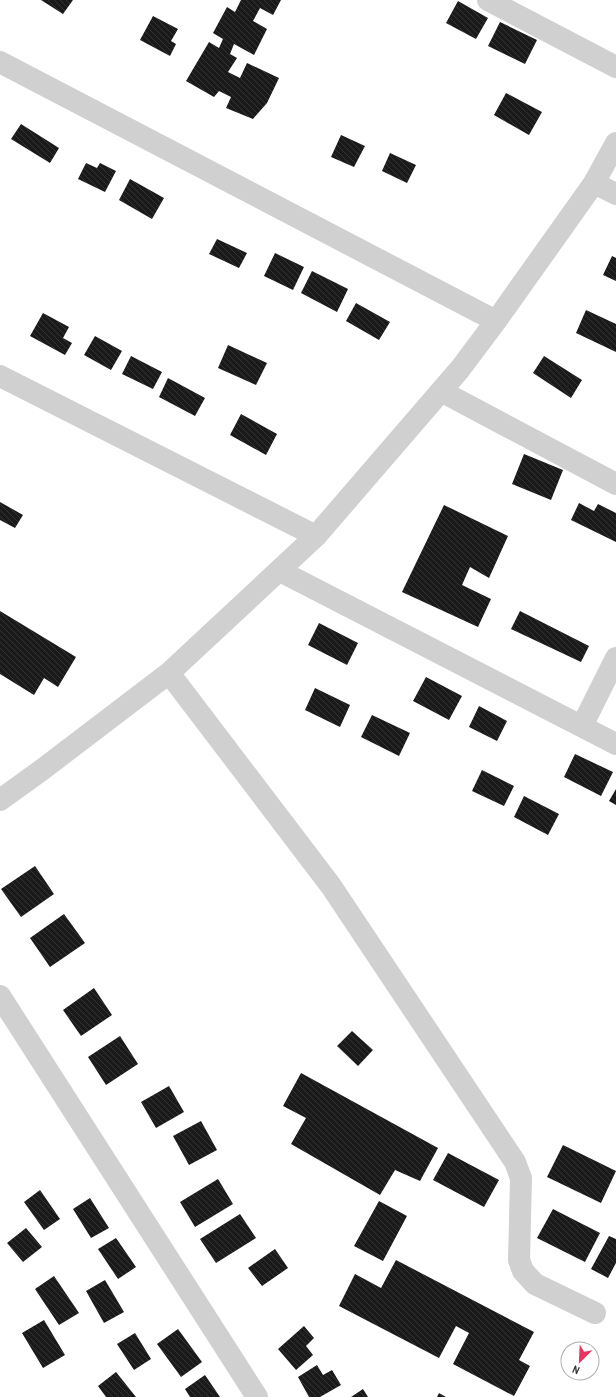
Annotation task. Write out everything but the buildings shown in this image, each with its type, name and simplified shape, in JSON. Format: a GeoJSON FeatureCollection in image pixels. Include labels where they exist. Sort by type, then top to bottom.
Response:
{"type":"FeatureCollection","features":[{"type":"Feature","properties":{"kind":"street"},"geometry":{"type":"LineString","coordinates":[[488,0],[616,67]]}},
{"type":"Feature","properties":{"kind":"street"},"geometry":{"type":"LineString","coordinates":[[0,62],[496,321]]}},
{"type":"Feature","properties":{"kind":"street"},"geometry":{"type":"LineString","coordinates":[[0,800],[169,673],[316,536],[440,391],[496,321],[594,182],[616,143]]}},
{"type":"Feature","properties":{"kind":"street"},"geometry":{"type":"LineString","coordinates":[[594,182],[616,194]]}},
{"type":"Feature","properties":{"kind":"street"},"geometry":{"type":"LineString","coordinates":[[0,376],[316,536]]}},
{"type":"Feature","properties":{"kind":"street"},"geometry":{"type":"LineString","coordinates":[[440,391],[616,484]]}},
{"type":"Feature","properties":{"kind":"street"},"geometry":{"type":"LineString","coordinates":[[280,571],[478,671],[616,744]]}},
{"type":"Feature","properties":{"kind":"street"},"geometry":{"type":"LineString","coordinates":[[582,726],[616,658]]}},
{"type":"Feature","properties":{"kind":"street"},"geometry":{"type":"LineString","coordinates":[[169,673],[331,886],[515,1162],[521,1178],[519,1260],[523,1271],[535,1284],[595,1313]]}},
{"type":"Feature","properties":{"kind":"street"},"geometry":{"type":"LineString","coordinates":[[0,996],[257,1397]]}}]}
